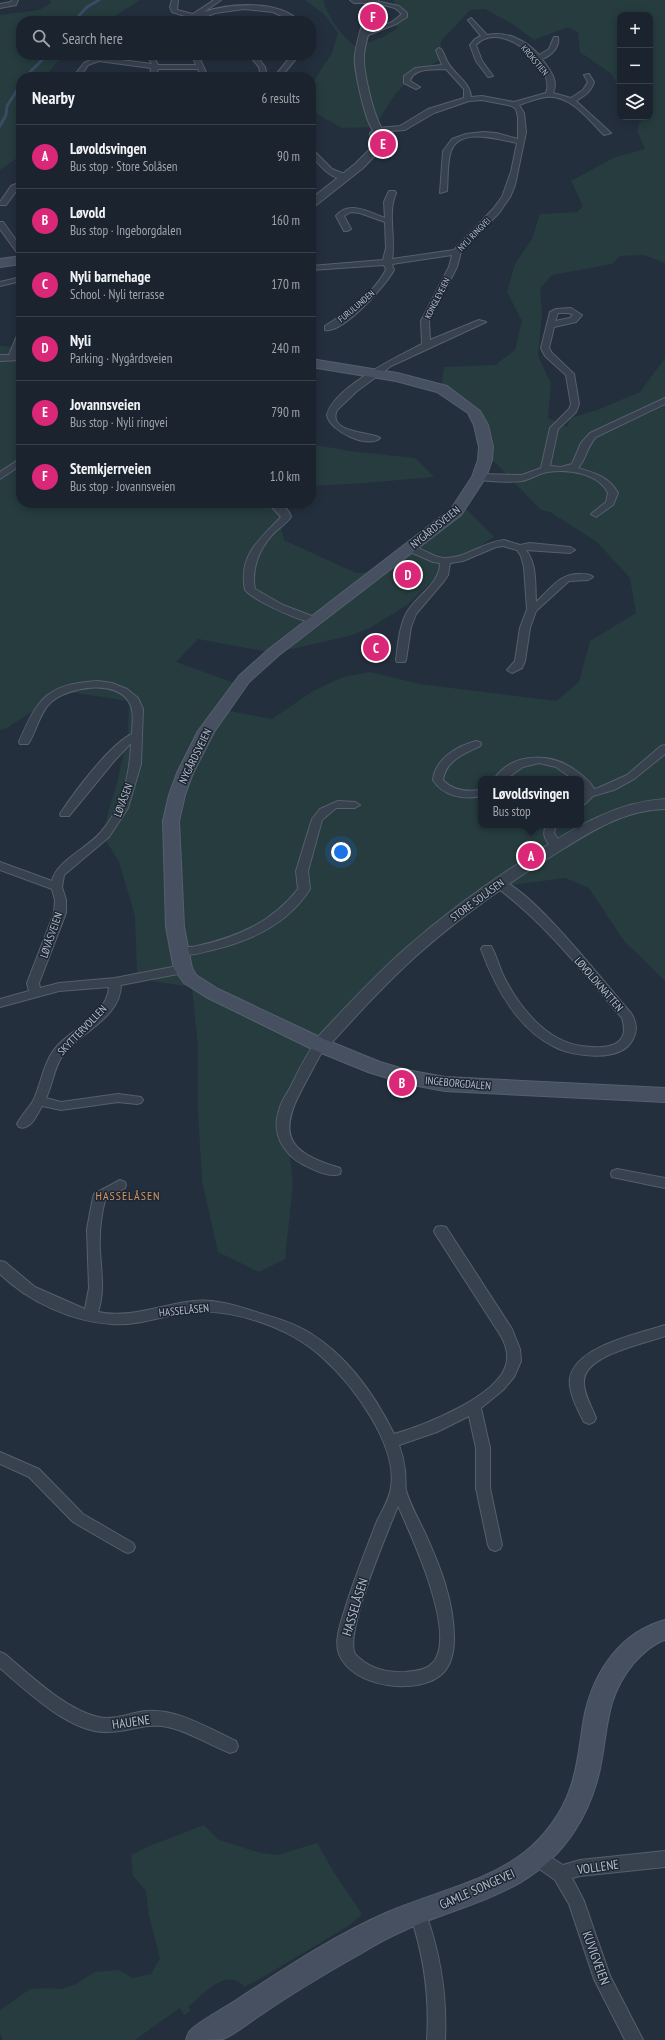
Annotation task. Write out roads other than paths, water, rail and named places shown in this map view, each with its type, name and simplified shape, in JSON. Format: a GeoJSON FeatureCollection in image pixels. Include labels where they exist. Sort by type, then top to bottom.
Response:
{"type":"FeatureCollection","features":[{"type":"Feature","properties":{"kind":"main road"},"geometry":{"type":"LineString","coordinates":[[0,263],[16,261]]}},
{"type":"Feature","properties":{"kind":"main road"},"geometry":{"type":"LineString","coordinates":[[316,364],[367,373]]}},
{"type":"Feature","properties":{"kind":"main road","name":"NYGÅRDSVEIEN"},"geometry":{"type":"LineString","coordinates":[[183,969],[175,927],[171,821],[176,795],[185,772],[206,731],[244,679],[314,620],[456,512],[479,477],[485,460],[486,447],[481,424],[473,411],[457,398],[434,386],[367,373]]}},
{"type":"Feature","properties":{"kind":"main road","name":"INGEBORGDALEN"},"geometry":{"type":"LineString","coordinates":[[183,969],[190,979],[212,993],[320,1045],[374,1067],[408,1077],[445,1084],[665,1095]]}},
{"type":"Feature","properties":{"kind":"main road","name":"GAMLE SONGEVEI"},"geometry":{"type":"LineString","coordinates":[[199,2040],[265,1996],[374,1931],[510,1877],[537,1857],[553,1841],[577,1805],[586,1779],[602,1690],[615,1666],[637,1644],[665,1630]]}},
{"type":"Feature","properties":{"kind":"street"},"geometry":{"type":"LineString","coordinates":[[0,6],[14,4],[15,0]]}},
{"type":"Feature","properties":{"kind":"street"},"geometry":{"type":"LineString","coordinates":[[175,0],[173,7],[174,11],[186,16]]}},
{"type":"Feature","properties":{"kind":"street"},"geometry":{"type":"LineString","coordinates":[[196,16],[218,0]]}},
{"type":"Feature","properties":{"kind":"street"},"geometry":{"type":"LineString","coordinates":[[354,0],[374,1],[401,9],[405,14],[404,17],[394,23],[364,35]]}},
{"type":"Feature","properties":{"kind":"street"},"geometry":{"type":"LineString","coordinates":[[374,1],[359,56],[360,72],[374,125],[378,130]]}},
{"type":"Feature","properties":{"kind":"street"},"geometry":{"type":"LineString","coordinates":[[201,16],[221,9],[243,8],[280,12],[287,16]]}},
{"type":"Feature","properties":{"kind":"street"},"geometry":{"type":"LineString","coordinates":[[471,20],[485,37],[475,41],[473,45],[478,58],[490,76]]}},
{"type":"Feature","properties":{"kind":"street","name":"KROKSTIEN"},"geometry":{"type":"LineString","coordinates":[[485,37],[515,39],[525,45],[536,58],[552,82],[552,89],[549,95]]}},
{"type":"Feature","properties":{"kind":"street"},"geometry":{"type":"LineString","coordinates":[[536,58],[550,52],[556,38]]}},
{"type":"Feature","properties":{"kind":"street"},"geometry":{"type":"LineString","coordinates":[[439,50],[448,67],[467,89],[468,99]]}},
{"type":"Feature","properties":{"kind":"street"},"geometry":{"type":"LineString","coordinates":[[80,72],[86,64],[96,60]]}},
{"type":"Feature","properties":{"kind":"street"},"geometry":{"type":"LineString","coordinates":[[106,60],[180,68],[200,67]]}},
{"type":"Feature","properties":{"kind":"street"},"geometry":{"type":"LineString","coordinates":[[153,60],[155,64],[153,72]]}},
{"type":"Feature","properties":{"kind":"street"},"geometry":{"type":"LineString","coordinates":[[197,60],[203,72]]}},
{"type":"Feature","properties":{"kind":"street"},"geometry":{"type":"LineString","coordinates":[[256,60],[262,67],[263,72]]}},
{"type":"Feature","properties":{"kind":"street"},"geometry":{"type":"LineString","coordinates":[[281,72],[292,60]]}},
{"type":"Feature","properties":{"kind":"street"},"geometry":{"type":"LineString","coordinates":[[416,87],[406,82],[408,76],[412,73],[428,68],[448,67]]}},
{"type":"Feature","properties":{"kind":"street"},"geometry":{"type":"LineString","coordinates":[[571,101],[585,93],[590,87],[591,82],[588,75]]}},
{"type":"Feature","properties":{"kind":"street"},"geometry":{"type":"LineString","coordinates":[[378,130],[402,128],[431,111],[468,99],[482,98],[514,104],[549,95],[558,96],[571,101],[607,133]]}},
{"type":"Feature","properties":{"kind":"street","name":"NYLI RINGVEI"},"geometry":{"type":"LineString","coordinates":[[316,268],[387,262],[457,252],[466,240],[491,216],[506,198],[515,173],[521,141],[521,112],[514,104]]}},
{"type":"Feature","properties":{"kind":"street"},"geometry":{"type":"LineString","coordinates":[[316,200],[376,150],[378,147],[375,133],[378,130]]}},
{"type":"Feature","properties":{"kind":"street"},"geometry":{"type":"LineString","coordinates":[[443,191],[447,151],[449,145],[456,140],[469,136],[492,135],[521,141]]}},
{"type":"Feature","properties":{"kind":"street"},"geometry":{"type":"LineString","coordinates":[[316,156],[329,171],[344,178]]}},
{"type":"Feature","properties":{"kind":"street"},"geometry":{"type":"LineString","coordinates":[[1,205],[16,187]]}},
{"type":"Feature","properties":{"kind":"street"},"geometry":{"type":"LineString","coordinates":[[387,262],[390,248],[388,202],[392,193]]}},
{"type":"Feature","properties":{"kind":"street"},"geometry":{"type":"LineString","coordinates":[[1,205],[16,197]]}},
{"type":"Feature","properties":{"kind":"street"},"geometry":{"type":"LineString","coordinates":[[347,228],[340,216],[343,212],[350,209],[357,210],[389,222]]}},
{"type":"Feature","properties":{"kind":"street"},"geometry":{"type":"LineString","coordinates":[[0,224],[16,245]]}},
{"type":"Feature","properties":{"kind":"street","name":"KONGLEVEIEN"},"geometry":{"type":"LineString","coordinates":[[426,345],[425,321],[453,267],[457,252]]}},
{"type":"Feature","properties":{"kind":"street","name":"FURULUNDEN"},"geometry":{"type":"LineString","coordinates":[[328,328],[341,320],[378,288],[390,270],[387,262]]}},
{"type":"Feature","properties":{"kind":"street"},"geometry":{"type":"LineString","coordinates":[[0,284],[16,281]]}},
{"type":"Feature","properties":{"kind":"street"},"geometry":{"type":"LineString","coordinates":[[376,438],[347,433],[331,418],[331,413],[335,405],[347,395],[367,373],[426,345],[482,322]]}},
{"type":"Feature","properties":{"kind":"street"},"geometry":{"type":"LineString","coordinates":[[545,469],[548,463],[554,428],[573,410],[575,404],[570,374],[548,354],[545,348],[550,325]]}},
{"type":"Feature","properties":{"kind":"street"},"geometry":{"type":"LineString","coordinates":[[0,358],[16,357]]}},
{"type":"Feature","properties":{"kind":"street"},"geometry":{"type":"LineString","coordinates":[[572,469],[579,464],[584,444],[593,435],[665,401]]}},
{"type":"Feature","properties":{"kind":"street"},"geometry":{"type":"LineString","coordinates":[[0,476],[16,465]]}},
{"type":"Feature","properties":{"kind":"street"},"geometry":{"type":"LineString","coordinates":[[479,477],[511,479],[528,478],[545,469],[572,469],[600,478],[611,486],[613,493],[610,503],[596,514]]}},
{"type":"Feature","properties":{"kind":"street"},"geometry":{"type":"LineString","coordinates":[[279,508],[285,513],[286,517],[269,533],[253,556],[248,572],[250,590],[280,607],[314,620]]}},
{"type":"Feature","properties":{"kind":"street"},"geometry":{"type":"LineString","coordinates":[[409,548],[436,560],[445,561],[460,558],[494,544],[504,543],[520,548],[530,546],[570,550]]}},
{"type":"Feature","properties":{"kind":"street"},"geometry":{"type":"LineString","coordinates":[[512,670],[518,666],[520,661],[525,625],[532,609],[529,567],[526,556],[520,548]]}},
{"type":"Feature","properties":{"kind":"street"},"geometry":{"type":"LineString","coordinates":[[401,660],[410,616],[413,610],[444,573],[445,561]]}},
{"type":"Feature","properties":{"kind":"street"},"geometry":{"type":"LineString","coordinates":[[532,609],[539,606],[563,581],[572,577],[588,577]]}},
{"type":"Feature","properties":{"kind":"street","name":"LØVÅSEN"},"geometry":{"type":"LineString","coordinates":[[24,742],[39,709],[49,698],[61,691],[84,685],[113,686],[132,696],[137,703],[136,764],[123,808],[105,835],[59,874],[56,887]]}},
{"type":"Feature","properties":{"kind":"street"},"geometry":{"type":"LineString","coordinates":[[65,814],[118,748],[133,736],[137,736]]}},
{"type":"Feature","properties":{"kind":"street"},"geometry":{"type":"LineString","coordinates":[[476,744],[446,760],[441,766],[438,780],[442,785],[459,794],[471,795],[478,794]]}},
{"type":"Feature","properties":{"kind":"street"},"geometry":{"type":"LineString","coordinates":[[584,799],[590,793],[610,788],[629,777],[665,748]]}},
{"type":"Feature","properties":{"kind":"street"},"geometry":{"type":"LineString","coordinates":[[503,776],[519,764],[536,759],[557,763],[576,776]]}},
{"type":"Feature","properties":{"kind":"street"},"geometry":{"type":"LineString","coordinates":[[584,782],[588,786],[590,793]]}},
{"type":"Feature","properties":{"kind":"street"},"geometry":{"type":"LineString","coordinates":[[180,951],[187,952],[225,944],[240,939],[270,924],[293,905],[304,889],[302,871],[318,819],[324,811],[332,806],[338,804],[355,805]]}},
{"type":"Feature","properties":{"kind":"street","name":"STORE SOLÅSEN"},"geometry":{"type":"LineString","coordinates":[[320,1045],[393,968],[419,944],[500,884],[556,845],[598,820],[617,812],[638,806],[665,804]]}},
{"type":"Feature","properties":{"kind":"street"},"geometry":{"type":"LineString","coordinates":[[550,828],[548,833],[549,839],[556,845]]}},
{"type":"Feature","properties":{"kind":"street"},"geometry":{"type":"LineString","coordinates":[[0,866],[56,887]]}},
{"type":"Feature","properties":{"kind":"street","name":"LØVOLDKNATTEN"},"geometry":{"type":"LineString","coordinates":[[487,948],[494,972],[513,1003],[525,1019],[559,1044],[578,1050],[606,1051],[626,1041],[630,1034],[630,1025],[626,1016],[549,926],[526,903],[500,884]]}},
{"type":"Feature","properties":{"kind":"street","name":"LØVÅSVEIEN"},"geometry":{"type":"LineString","coordinates":[[35,994],[33,983],[60,913],[61,904],[59,892],[56,887]]}},
{"type":"Feature","properties":{"kind":"street"},"geometry":{"type":"LineString","coordinates":[[0,1003],[59,987],[115,982],[183,969]]}},
{"type":"Feature","properties":{"kind":"street","name":"SKYTTERVOLLEN"},"geometry":{"type":"LineString","coordinates":[[23,1124],[39,1101],[49,1069],[60,1050],[105,1009],[112,998],[115,982]]}},
{"type":"Feature","properties":{"kind":"street"},"geometry":{"type":"LineString","coordinates":[[320,1045],[309,1060],[284,1112],[282,1126],[284,1141],[293,1153],[322,1168],[335,1171]]}},
{"type":"Feature","properties":{"kind":"street"},"geometry":{"type":"LineString","coordinates":[[39,1101],[61,1106],[118,1098],[137,1100]]}},
{"type":"Feature","properties":{"kind":"street"},"geometry":{"type":"LineString","coordinates":[[617,1174],[665,1183]]}},
{"type":"Feature","properties":{"kind":"street"},"geometry":{"type":"LineString","coordinates":[[90,1315],[95,1303],[96,1288],[93,1242],[95,1212],[100,1197],[120,1185]]}},
{"type":"Feature","properties":{"kind":"street"},"geometry":{"type":"LineString","coordinates":[[391,1441],[438,1426],[474,1407],[501,1384],[508,1375],[512,1366],[513,1350],[507,1333],[441,1231]]}},
{"type":"Feature","properties":{"kind":"street","name":"HASSELÅSEN"},"geometry":{"type":"LineString","coordinates":[[0,1266],[13,1279],[29,1290],[57,1304],[90,1315],[121,1320],[172,1310],[205,1306],[241,1312],[286,1327],[313,1342],[343,1370],[371,1407],[391,1441],[398,1470],[398,1489],[351,1612],[344,1641],[346,1652],[354,1664],[365,1672],[393,1679],[416,1679],[432,1674],[441,1664],[447,1646],[447,1630],[440,1594],[398,1489]]}},
{"type":"Feature","properties":{"kind":"street"},"geometry":{"type":"LineString","coordinates":[[589,1418],[577,1386],[579,1370],[584,1363],[605,1351],[665,1330]]}},
{"type":"Feature","properties":{"kind":"street"},"geometry":{"type":"LineString","coordinates":[[474,1407],[483,1448],[483,1488],[495,1545]]}},
{"type":"Feature","properties":{"kind":"street"},"geometry":{"type":"LineString","coordinates":[[0,1458],[34,1473],[78,1518],[128,1547]]}},
{"type":"Feature","properties":{"kind":"street","name":"HAUENE"},"geometry":{"type":"LineString","coordinates":[[0,1659],[64,1708],[84,1720],[102,1726],[145,1718],[158,1718],[176,1723],[230,1746]]}},
{"type":"Feature","properties":{"kind":"street","name":"VOLLENE"},"geometry":{"type":"LineString","coordinates":[[537,1857],[561,1874],[580,1868],[665,1859]]}},
{"type":"Feature","properties":{"kind":"street","name":"KUVIGVEIEN"},"geometry":{"type":"LineString","coordinates":[[561,1874],[576,1901],[603,1979],[634,2040]]}},
{"type":"Feature","properties":{"kind":"street"},"geometry":{"type":"LineString","coordinates":[[418,1914],[430,1950],[435,1973],[438,2014],[436,2040]]}},
{"type":"Feature","properties":{"kind":"waterway"},"geometry":{"type":"LineString","coordinates":[[79,16],[87,7],[99,0]]}},
{"type":"Feature","properties":{"kind":"waterway"},"geometry":{"type":"LineString","coordinates":[[30,72],[42,60]]}},
{"type":"Feature","properties":{"kind":"waterway"},"geometry":{"type":"LineString","coordinates":[[0,126],[6,115],[7,106],[16,92]]}},
{"type":"Feature","properties":{"kind":"place","name":"Stemkjerrveien"},"geometry":{"type":"Point","coordinates":[373,17]}},
{"type":"Feature","properties":{"kind":"place","name":"Jovannsveien"},"geometry":{"type":"Point","coordinates":[383,144]}},
{"type":"Feature","properties":{"kind":"place","name":"Nyli"},"geometry":{"type":"Point","coordinates":[408,575]}},
{"type":"Feature","properties":{"kind":"place","name":"Nyli barnehage"},"geometry":{"type":"Point","coordinates":[376,648]}},
{"type":"Feature","properties":{"kind":"place","name":"Løvoldsvingen"},"geometry":{"type":"Point","coordinates":[531,856]}},
{"type":"Feature","properties":{"kind":"place","name":"Løvold"},"geometry":{"type":"Point","coordinates":[402,1083]}},
{"type":"Feature","properties":{"kind":"district","name":"HASSELÅSEN"},"geometry":{"type":"Point","coordinates":[128,1195]}}]}
